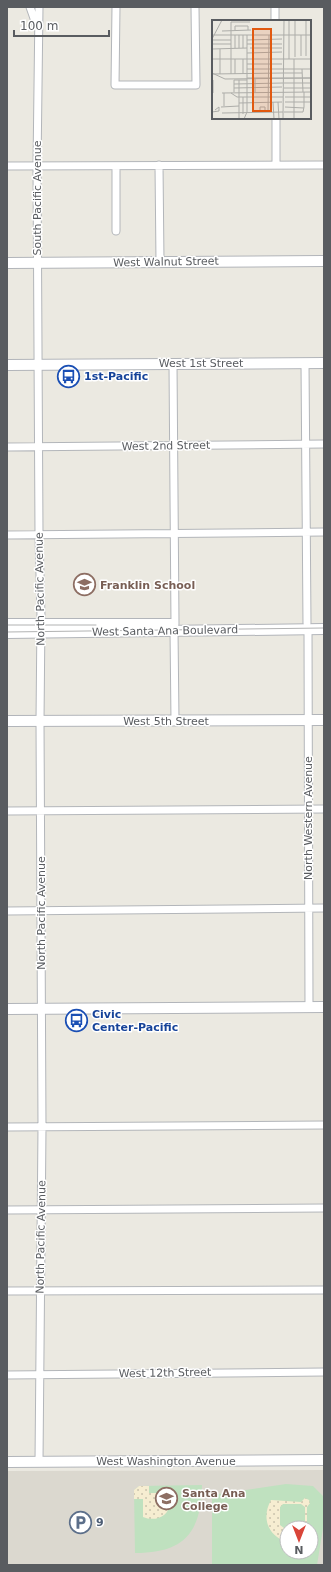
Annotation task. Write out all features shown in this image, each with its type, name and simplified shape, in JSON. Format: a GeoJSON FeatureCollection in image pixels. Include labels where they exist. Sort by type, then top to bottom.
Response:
{"type":"FeatureCollection","features":[{"type":"Feature","properties":{"kind":"main road","name":"West Walnut Street"},"geometry":{"type":"LineString","coordinates":[[7,263],[324,261]]}},
{"type":"Feature","properties":{"kind":"main road","name":"West 1st Street"},"geometry":{"type":"LineString","coordinates":[[7,365],[324,363]]}},
{"type":"Feature","properties":{"kind":"main road","name":"West Santa Ana Boulevard"},"geometry":{"type":"LineString","coordinates":[[308,626],[324,622]]}},
{"type":"Feature","properties":{"kind":"main road","name":"West Santa Ana Boulevard"},"geometry":{"type":"LineString","coordinates":[[7,624],[41,628],[308,626],[324,628]]}},
{"type":"Feature","properties":{"kind":"main road","name":"West Santa Ana Boulevard"},"geometry":{"type":"LineString","coordinates":[[7,633],[41,628]]}},
{"type":"Feature","properties":{"kind":"main road","name":"West 5th Street"},"geometry":{"type":"LineString","coordinates":[[7,721],[324,720]]}},
{"type":"Feature","properties":{"kind":"main road"},"geometry":{"type":"LineString","coordinates":[[7,1009],[324,1007]]}},
{"type":"Feature","properties":{"kind":"main road","name":"West Washington Avenue"},"geometry":{"type":"LineString","coordinates":[[7,1462],[324,1460]]}},
{"type":"Feature","properties":{"kind":"street","name":"South Pacific Avenue"},"geometry":{"type":"LineString","coordinates":[[30,7],[38,32]]}},
{"type":"Feature","properties":{"kind":"street","name":"South Pacific Avenue"},"geometry":{"type":"LineString","coordinates":[[38,7],[38,365]]}},
{"type":"Feature","properties":{"kind":"street"},"geometry":{"type":"LineString","coordinates":[[116,7],[115,85],[196,85],[195,7]]}},
{"type":"Feature","properties":{"kind":"street"},"geometry":{"type":"LineString","coordinates":[[275,7],[275,20]]}},
{"type":"Feature","properties":{"kind":"street"},"geometry":{"type":"LineString","coordinates":[[276,119],[276,165]]}},
{"type":"Feature","properties":{"kind":"street"},"geometry":{"type":"LineString","coordinates":[[7,166],[324,165]]}},
{"type":"Feature","properties":{"kind":"street"},"geometry":{"type":"LineString","coordinates":[[116,166],[116,231]]}},
{"type":"Feature","properties":{"kind":"street"},"geometry":{"type":"LineString","coordinates":[[159,166],[160,262]]}},
{"type":"Feature","properties":{"kind":"street","name":"North Western Avenue"},"geometry":{"type":"LineString","coordinates":[[305,363],[308,626],[309,1007]]}},
{"type":"Feature","properties":{"kind":"street"},"geometry":{"type":"LineString","coordinates":[[173,364],[175,721]]}},
{"type":"Feature","properties":{"kind":"street","name":"North Pacific Avenue"},"geometry":{"type":"LineString","coordinates":[[38,365],[41,628],[40,721],[42,1008],[42,1210],[39,1462]]}},
{"type":"Feature","properties":{"kind":"street","name":"West 2nd Street"},"geometry":{"type":"LineString","coordinates":[[7,447],[324,444]]}},
{"type":"Feature","properties":{"kind":"street"},"geometry":{"type":"LineString","coordinates":[[7,535],[324,532]]}},
{"type":"Feature","properties":{"kind":"street"},"geometry":{"type":"LineString","coordinates":[[7,811],[324,809]]}},
{"type":"Feature","properties":{"kind":"street"},"geometry":{"type":"LineString","coordinates":[[7,911],[324,908]]}},
{"type":"Feature","properties":{"kind":"street"},"geometry":{"type":"LineString","coordinates":[[7,1128],[324,1125]]}},
{"type":"Feature","properties":{"kind":"street"},"geometry":{"type":"LineString","coordinates":[[7,1210],[324,1208]]}},
{"type":"Feature","properties":{"kind":"street"},"geometry":{"type":"LineString","coordinates":[[7,1291],[324,1290]]}},
{"type":"Feature","properties":{"kind":"street","name":"West 12th Street"},"geometry":{"type":"LineString","coordinates":[[7,1375],[324,1372]]}},
{"type":"Feature","properties":{"kind":"shaded area","name":"Santa Ana College"},"geometry":{"type":"Polygon","coordinates":[[[324,1470],[324,1565],[7,1565],[7,1471],[324,1470]]]}},
{"type":"Feature","properties":{"kind":"green space"},"geometry":{"type":"Polygon","coordinates":[[[286,1484],[313,1486],[323,1496],[323,1528],[319,1553],[319,1520],[279,1520],[279,1560],[318,1560],[317,1565],[212,1565],[212,1495],[286,1484]]]}},
{"type":"Feature","properties":{"kind":"green space"},"geometry":{"type":"Polygon","coordinates":[[[202,1485],[198,1516],[193,1528],[186,1537],[177,1544],[166,1549],[135,1553],[134,1490],[139,1486],[202,1485]]]}},
{"type":"Feature","properties":{"kind":"sand"},"geometry":{"type":"Polygon","coordinates":[[[139,1486],[149,1486],[149,1493],[166,1493],[169,1499],[169,1505],[165,1514],[155,1519],[143,1517],[143,1499],[134,1499],[134,1490],[139,1486]]]}},
{"type":"Feature","properties":{"kind":"sand"},"geometry":{"type":"Polygon","coordinates":[[[305,1498],[309,1500],[310,1503],[307,1507],[307,1520],[305,1520],[305,1507],[301,1504],[283,1504],[280,1507],[279,1538],[268,1526],[267,1513],[271,1500],[301,1502],[305,1498]]]}},
{"type":"Feature","properties":{"kind":"tram line"},"geometry":{"type":"LineString","coordinates":[[7,625],[96,625]]}},
{"type":"Feature","properties":{"kind":"tram line"},"geometry":{"type":"LineString","coordinates":[[7,632],[324,628]]}},
{"type":"Feature","properties":{"kind":"place","name":"1st-Pacific"},"geometry":{"type":"Point","coordinates":[68,376]}},
{"type":"Feature","properties":{"kind":"place","name":"Franklin School"},"geometry":{"type":"Point","coordinates":[85,585]}},
{"type":"Feature","properties":{"kind":"place","name":"Civic Center-Pacific"},"geometry":{"type":"Point","coordinates":[77,1020]}},
{"type":"Feature","properties":{"kind":"place","name":"Santa Ana College"},"geometry":{"type":"Point","coordinates":[166,1499]}},
{"type":"Feature","properties":{"kind":"place","name":"9"},"geometry":{"type":"Point","coordinates":[81,1522]}}]}
